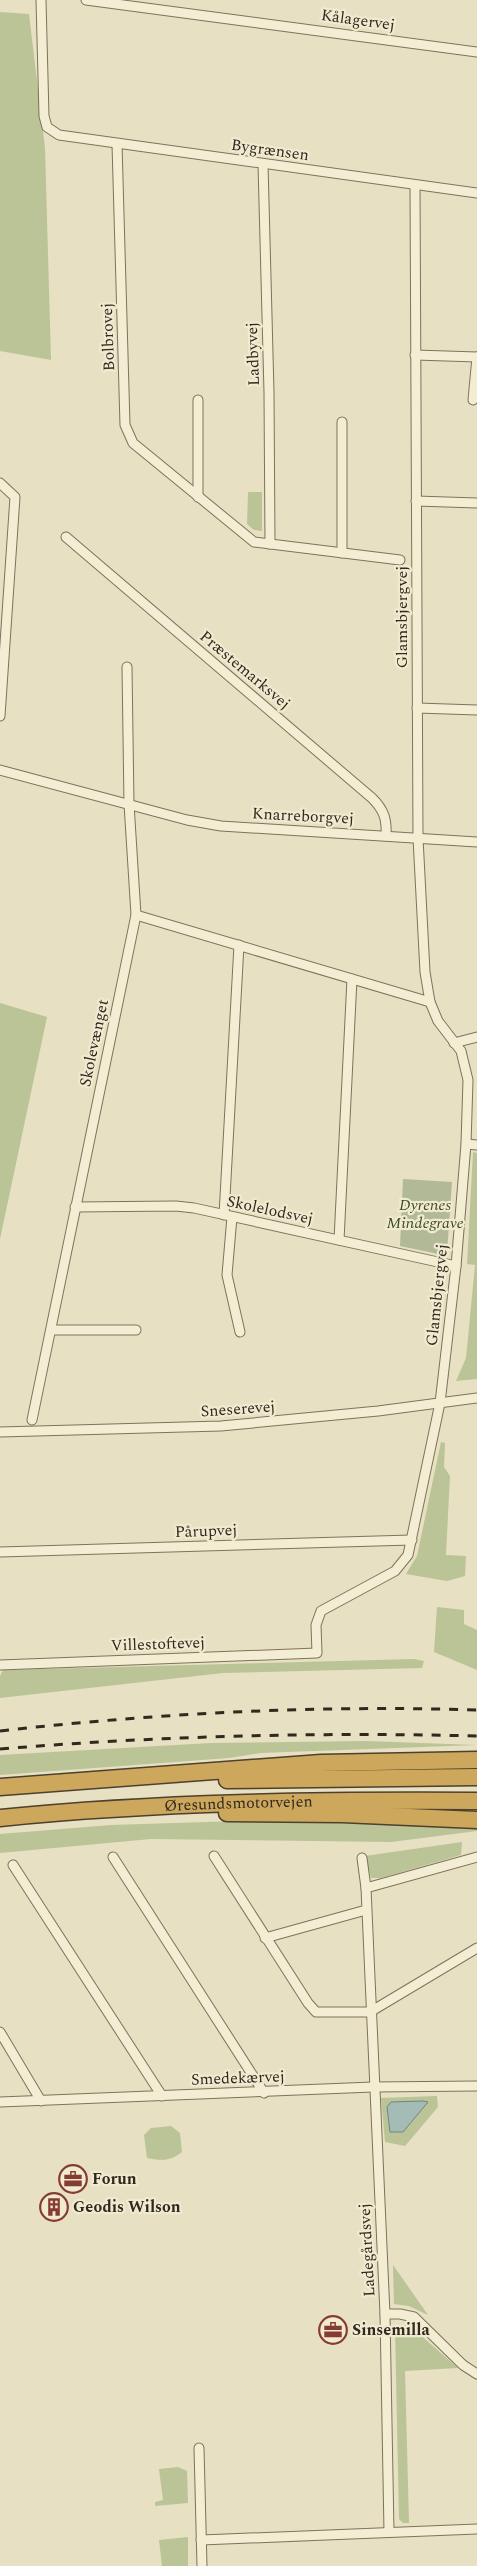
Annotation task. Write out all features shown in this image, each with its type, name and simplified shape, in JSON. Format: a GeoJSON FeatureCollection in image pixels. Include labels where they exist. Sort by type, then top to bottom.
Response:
{"type":"FeatureCollection","features":[{"type":"Feature","properties":{"kind":"highway"},"geometry":{"type":"LineString","coordinates":[[0,1787],[321,1763],[477,1760]]}},
{"type":"Feature","properties":{"kind":"highway","name":"Øresundsmotorvejen"},"geometry":{"type":"LineString","coordinates":[[0,1795],[221,1780],[477,1777]]}},
{"type":"Feature","properties":{"kind":"highway","name":"Øresundsmotorvejen"},"geometry":{"type":"LineString","coordinates":[[0,1818],[137,1806],[291,1800],[477,1801]]}},
{"type":"Feature","properties":{"kind":"highway"},"geometry":{"type":"LineString","coordinates":[[0,1826],[205,1813],[342,1814],[477,1820]]}},
{"type":"Feature","properties":{"kind":"street","name":"Bygrænsen"},"geometry":{"type":"LineString","coordinates":[[41,0],[44,116],[48,126],[59,135],[477,193]]}},
{"type":"Feature","properties":{"kind":"street","name":"Kålagervej"},"geometry":{"type":"LineString","coordinates":[[86,0],[477,52]]}},
{"type":"Feature","properties":{"kind":"street","name":"Bolbrovej"},"geometry":{"type":"LineString","coordinates":[[117,144],[125,425],[133,443],[254,542],[400,560]]}},
{"type":"Feature","properties":{"kind":"street","name":"Ladbyvej"},"geometry":{"type":"LineString","coordinates":[[263,164],[270,392],[270,544]]}},
{"type":"Feature","properties":{"kind":"street","name":"Glamsbjergvej"},"geometry":{"type":"LineString","coordinates":[[317,1653],[316,1625],[321,1611],[395,1571],[408,1555],[440,1403],[456,1266],[466,1144],[468,1080],[461,1051],[438,1021],[430,1002],[425,972],[418,838],[415,185]]}},
{"type":"Feature","properties":{"kind":"street"},"geometry":{"type":"LineString","coordinates":[[415,355],[477,357],[473,400]]}},
{"type":"Feature","properties":{"kind":"street"},"geometry":{"type":"LineString","coordinates":[[198,400],[198,497]]}},
{"type":"Feature","properties":{"kind":"street"},"geometry":{"type":"LineString","coordinates":[[342,422],[342,553]]}},
{"type":"Feature","properties":{"kind":"street"},"geometry":{"type":"LineString","coordinates":[[0,483],[15,497],[0,716]]}},
{"type":"Feature","properties":{"kind":"street"},"geometry":{"type":"LineString","coordinates":[[416,501],[477,503]]}},
{"type":"Feature","properties":{"kind":"street","name":"Præstemarksvej"},"geometry":{"type":"LineString","coordinates":[[66,537],[372,798],[382,809],[386,822],[386,836]]}},
{"type":"Feature","properties":{"kind":"street","name":"Skolevænget"},"geometry":{"type":"LineString","coordinates":[[32,1420],[136,915],[129,804],[127,667]]}},
{"type":"Feature","properties":{"kind":"street"},"geometry":{"type":"LineString","coordinates":[[417,708],[477,710]]}},
{"type":"Feature","properties":{"kind":"street","name":"Knarreborgvej"},"geometry":{"type":"LineString","coordinates":[[0,770],[187,820],[221,826],[477,842]]}},
{"type":"Feature","properties":{"kind":"street"},"geometry":{"type":"LineString","coordinates":[[136,915],[430,1002]]}},
{"type":"Feature","properties":{"kind":"street"},"geometry":{"type":"LineString","coordinates":[[239,946],[227,1275],[240,1332]]}},
{"type":"Feature","properties":{"kind":"street"},"geometry":{"type":"LineString","coordinates":[[339,1240],[352,979]]}},
{"type":"Feature","properties":{"kind":"street"},"geometry":{"type":"LineString","coordinates":[[454,1043],[477,1037]]}},
{"type":"Feature","properties":{"kind":"street"},"geometry":{"type":"LineString","coordinates":[[466,1144],[477,1145]]}},
{"type":"Feature","properties":{"kind":"street","name":"Skolelodsvej"},"geometry":{"type":"LineString","coordinates":[[75,1207],[176,1206],[456,1266]]}},
{"type":"Feature","properties":{"kind":"street"},"geometry":{"type":"LineString","coordinates":[[51,1330],[136,1330]]}},
{"type":"Feature","properties":{"kind":"street","name":"Sneserevej"},"geometry":{"type":"LineString","coordinates":[[0,1432],[221,1426],[477,1398]]}},
{"type":"Feature","properties":{"kind":"street","name":"Pårupvej"},"geometry":{"type":"LineString","coordinates":[[0,1552],[412,1540]]}},
{"type":"Feature","properties":{"kind":"street","name":"Villestoftevej"},"geometry":{"type":"LineString","coordinates":[[0,1664],[317,1653]]}},
{"type":"Feature","properties":{"kind":"street"},"geometry":{"type":"LineString","coordinates":[[214,1856],[265,1938],[316,2012],[370,2012],[477,1948]]}},
{"type":"Feature","properties":{"kind":"street"},"geometry":{"type":"LineString","coordinates":[[113,1857],[264,2093]]}},
{"type":"Feature","properties":{"kind":"street"},"geometry":{"type":"LineString","coordinates":[[366,1888],[477,1857]]}},
{"type":"Feature","properties":{"kind":"street","name":"Ladegårdsvej"},"geometry":{"type":"LineString","coordinates":[[362,1858],[366,1888],[370,2012],[385,2314],[390,2532]]}},
{"type":"Feature","properties":{"kind":"street"},"geometry":{"type":"LineString","coordinates":[[13,1865],[162,2096]]}},
{"type":"Feature","properties":{"kind":"street"},"geometry":{"type":"LineString","coordinates":[[265,1938],[366,1910]]}},
{"type":"Feature","properties":{"kind":"street"},"geometry":{"type":"LineString","coordinates":[[0,2032],[41,2101]]}},
{"type":"Feature","properties":{"kind":"street","name":"Smedekærvej"},"geometry":{"type":"LineString","coordinates":[[0,2102],[264,2093],[374,2087],[477,2086]]}},
{"type":"Feature","properties":{"kind":"street"},"geometry":{"type":"LineString","coordinates":[[385,2314],[400,2314],[414,2317],[463,2365],[477,2374]]}},
{"type":"Feature","properties":{"kind":"street"},"geometry":{"type":"LineString","coordinates":[[200,2448],[202,2566]]}},
{"type":"Feature","properties":{"kind":"street"},"geometry":{"type":"LineString","coordinates":[[201,2540],[477,2530]]}},
{"type":"Feature","properties":{"kind":"green space"},"geometry":{"type":"Polygon","coordinates":[[[0,12],[29,14],[45,148],[51,360],[0,351],[0,12]]]}},
{"type":"Feature","properties":{"kind":"green space"},"geometry":{"type":"Polygon","coordinates":[[[248,492],[262,492],[262,531],[254,530],[247,524],[248,492]]]}},
{"type":"Feature","properties":{"kind":"green space"},"geometry":{"type":"Polygon","coordinates":[[[0,1003],[47,1017],[0,1239],[0,1003]]]}},
{"type":"Feature","properties":{"kind":"green space"},"geometry":{"type":"Polygon","coordinates":[[[473,1152],[477,1153],[477,1379],[456,1381],[466,1358],[475,1265],[467,1264],[473,1152]]]}},
{"type":"Feature","properties":{"kind":"green space","name":"Dyrenes Mindegrave"},"geometry":{"type":"Polygon","coordinates":[[[403,1179],[452,1182],[447,1253],[443,1255],[400,1246],[403,1179]]]}},
{"type":"Feature","properties":{"kind":"green space"},"geometry":{"type":"Polygon","coordinates":[[[441,1442],[445,1443],[444,1467],[450,1476],[446,1555],[466,1556],[465,1576],[447,1581],[406,1574],[417,1556],[441,1442]]]}},
{"type":"Feature","properties":{"kind":"green space"},"geometry":{"type":"Polygon","coordinates":[[[437,1607],[464,1610],[464,1624],[477,1630],[477,1670],[434,1652],[437,1607]]]}},
{"type":"Feature","properties":{"kind":"green space"},"geometry":{"type":"Polygon","coordinates":[[[414,1659],[424,1661],[422,1668],[223,1673],[0,1698],[0,1676],[3,1670],[414,1659]]]}},
{"type":"Feature","properties":{"kind":"green space"},"geometry":{"type":"Polygon","coordinates":[[[365,1741],[477,1745],[261,1753],[229,1758],[0,1775],[0,1755],[211,1743],[365,1741]]]}},
{"type":"Feature","properties":{"kind":"green space"},"geometry":{"type":"Polygon","coordinates":[[[238,1821],[376,1824],[477,1829],[477,1831],[391,1842],[151,1839],[0,1853],[0,1834],[111,1825],[238,1821]]]}},
{"type":"Feature","properties":{"kind":"green space"},"geometry":{"type":"Polygon","coordinates":[[[462,1842],[461,1855],[381,1878],[371,1878],[365,1856],[462,1842]]]}},
{"type":"Feature","properties":{"kind":"green space"},"geometry":{"type":"Polygon","coordinates":[[[437,2096],[438,2107],[405,2146],[385,2142],[381,2098],[437,2096]]]}},
{"type":"Feature","properties":{"kind":"green space"},"geometry":{"type":"Polygon","coordinates":[[[171,2126],[180,2133],[182,2152],[166,2160],[147,2158],[144,2135],[151,2128],[171,2126]]]}},
{"type":"Feature","properties":{"kind":"green space"},"geometry":{"type":"Polygon","coordinates":[[[393,2265],[428,2315],[409,2306],[394,2304],[393,2265]]]}},
{"type":"Feature","properties":{"kind":"green space"},"geometry":{"type":"Polygon","coordinates":[[[399,2325],[409,2325],[458,2368],[405,2371],[409,2523],[403,2523],[399,2519],[395,2328],[399,2325]]]}},
{"type":"Feature","properties":{"kind":"green space"},"geometry":{"type":"Polygon","coordinates":[[[178,2467],[187,2471],[188,2503],[155,2506],[155,2502],[163,2500],[159,2469],[178,2467]]]}},
{"type":"Feature","properties":{"kind":"green space"},"geometry":{"type":"Polygon","coordinates":[[[188,2537],[188,2566],[162,2566],[159,2540],[188,2537]]]}},
{"type":"Feature","properties":{"kind":"water"},"geometry":{"type":"Polygon","coordinates":[[[391,2102],[428,2102],[403,2132],[390,2132],[387,2107],[391,2102]]]}},
{"type":"Feature","properties":{"kind":"railway"},"geometry":{"type":"LineString","coordinates":[[0,1731],[119,1719],[238,1712],[357,1709],[477,1710]]}},
{"type":"Feature","properties":{"kind":"railway"},"geometry":{"type":"LineString","coordinates":[[0,1749],[238,1736],[477,1736]]}},
{"type":"Feature","properties":{"kind":"place","name":"Forun"},"geometry":{"type":"Point","coordinates":[73,2179]}},
{"type":"Feature","properties":{"kind":"place","name":"Geodis Wilson"},"geometry":{"type":"Point","coordinates":[54,2207]}},
{"type":"Feature","properties":{"kind":"place","name":"Sinsemilla"},"geometry":{"type":"Point","coordinates":[333,2330]}}]}
